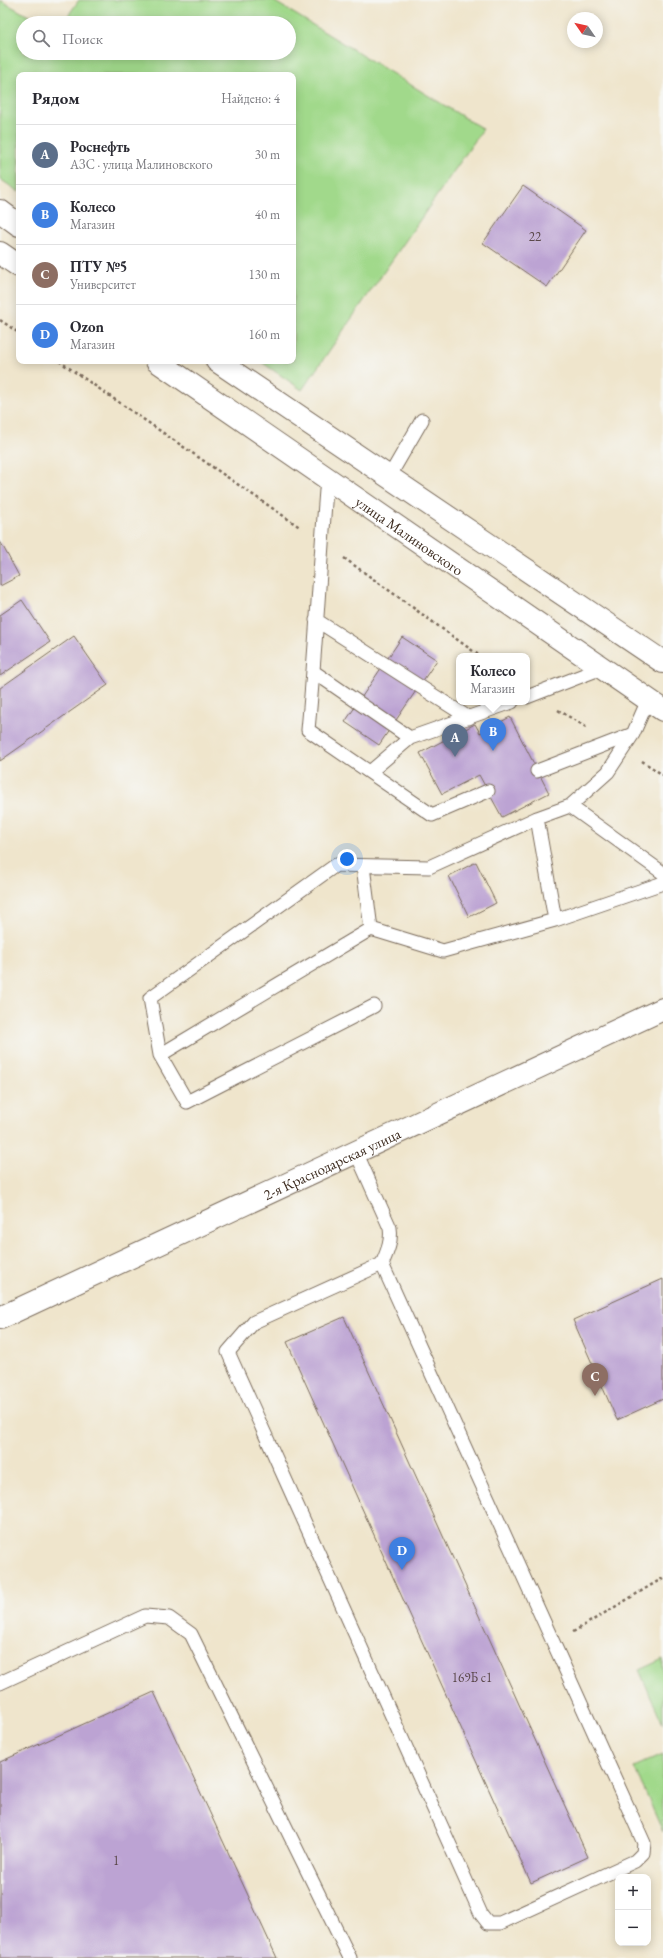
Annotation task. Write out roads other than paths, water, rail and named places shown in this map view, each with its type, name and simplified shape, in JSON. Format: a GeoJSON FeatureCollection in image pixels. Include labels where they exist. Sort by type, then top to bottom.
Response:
{"type":"FeatureCollection","features":[{"type":"Feature","properties":{"kind":"main road"},"geometry":{"type":"LineString","coordinates":[[0,212],[16,223]]}},
{"type":"Feature","properties":{"kind":"main road"},"geometry":{"type":"LineString","coordinates":[[0,253],[16,264]]}},
{"type":"Feature","properties":{"kind":"main road","name":"улица Малиновского"},"geometry":{"type":"LineString","coordinates":[[161,364],[656,705]]}},
{"type":"Feature","properties":{"kind":"main road"},"geometry":{"type":"LineString","coordinates":[[221,364],[663,662]]}},
{"type":"Feature","properties":{"kind":"main road","name":"2-я Краснодарская улица"},"geometry":{"type":"LineString","coordinates":[[0,1318],[663,1009]]}},
{"type":"Feature","properties":{"kind":"lane"},"geometry":{"type":"LineString","coordinates":[[389,477],[422,420]]}},
{"type":"Feature","properties":{"kind":"lane"},"geometry":{"type":"LineString","coordinates":[[327,478],[316,620],[314,672],[308,730],[432,815],[488,792]]}},
{"type":"Feature","properties":{"kind":"lane"},"geometry":{"type":"LineString","coordinates":[[316,620],[469,718]]}},
{"type":"Feature","properties":{"kind":"lane"},"geometry":{"type":"LineString","coordinates":[[530,695],[602,668]]}},
{"type":"Feature","properties":{"kind":"lane"},"geometry":{"type":"LineString","coordinates":[[314,672],[410,738]]}},
{"type":"Feature","properties":{"kind":"lane"},"geometry":{"type":"LineString","coordinates":[[370,772],[410,738],[504,705]]}},
{"type":"Feature","properties":{"kind":"lane"},"geometry":{"type":"LineString","coordinates":[[374,1006],[187,1102],[160,1055],[150,998],[336,865],[429,867],[537,818],[570,806],[608,772],[633,734],[656,705]]}},
{"type":"Feature","properties":{"kind":"lane"},"geometry":{"type":"LineString","coordinates":[[537,771],[633,734]]}},
{"type":"Feature","properties":{"kind":"lane"},"geometry":{"type":"LineString","coordinates":[[570,806],[663,873]]}},
{"type":"Feature","properties":{"kind":"lane"},"geometry":{"type":"LineString","coordinates":[[537,818],[555,920]]}},
{"type":"Feature","properties":{"kind":"lane"},"geometry":{"type":"LineString","coordinates":[[363,866],[371,929]]}},
{"type":"Feature","properties":{"kind":"lane"},"geometry":{"type":"LineString","coordinates":[[160,1055],[371,929],[443,951],[555,920],[663,883]]}},
{"type":"Feature","properties":{"kind":"lane"},"geometry":{"type":"LineString","coordinates":[[356,1152],[390,1228],[390,1245],[382,1264],[254,1322],[228,1352],[481,1914],[488,1923],[500,1922],[636,1861],[642,1853],[644,1843],[382,1264]]}},
{"type":"Feature","properties":{"kind":"lane"},"geometry":{"type":"LineString","coordinates":[[0,1683],[145,1616],[169,1618],[191,1634],[350,1958]]}},
{"type":"Feature","properties":{"kind":"place","name":"Колесо"},"geometry":{"type":"Point","coordinates":[493,751]}},
{"type":"Feature","properties":{"kind":"place","name":"Роснефть"},"geometry":{"type":"Point","coordinates":[455,757]}},
{"type":"Feature","properties":{"kind":"place","name":"ПТУ №5"},"geometry":{"type":"Point","coordinates":[595,1396]}},
{"type":"Feature","properties":{"kind":"place","name":"Ozon"},"geometry":{"type":"Point","coordinates":[402,1570]}}]}
